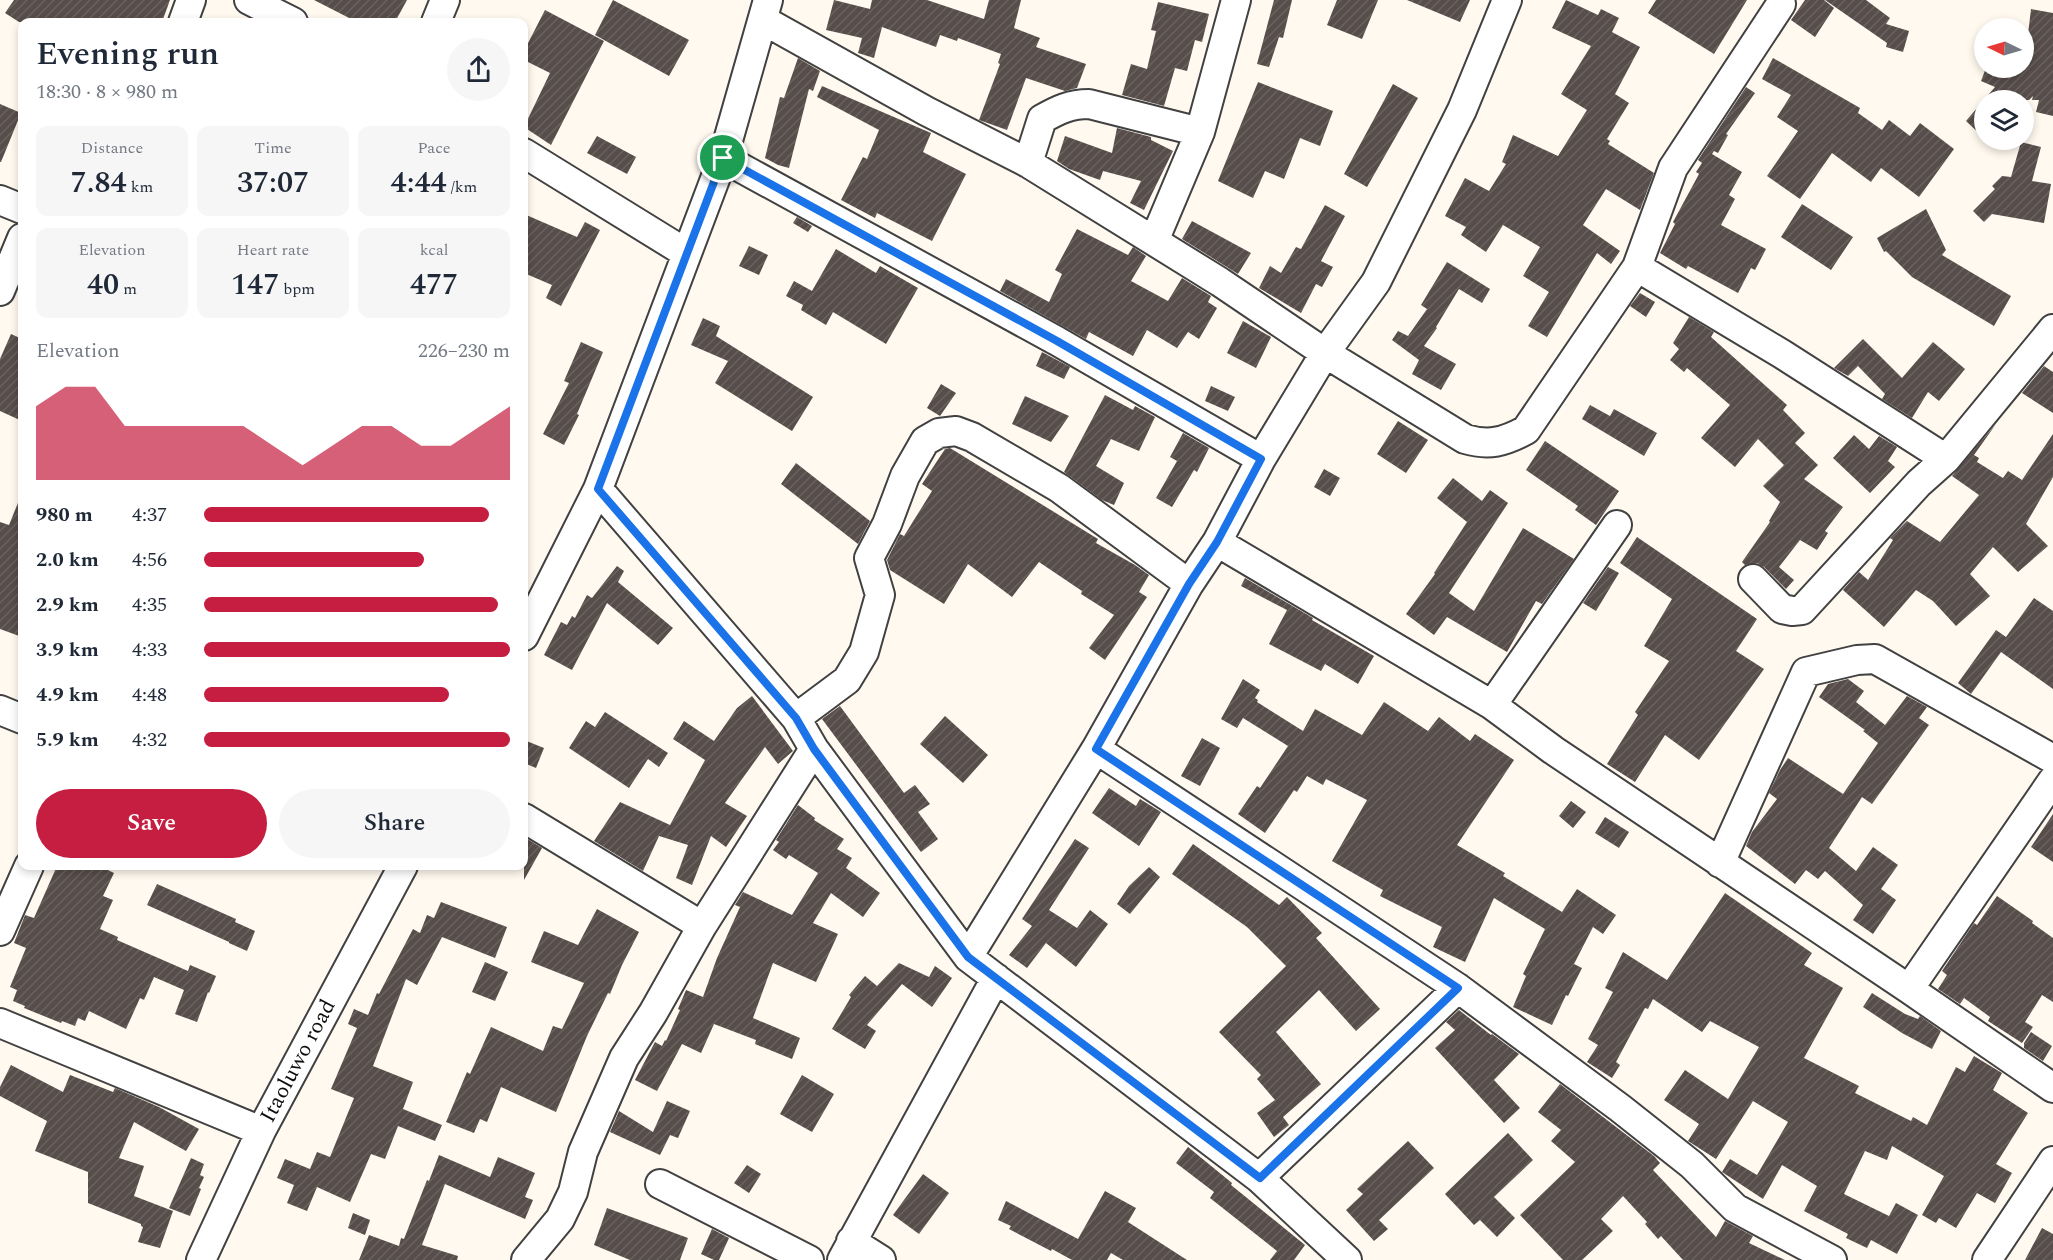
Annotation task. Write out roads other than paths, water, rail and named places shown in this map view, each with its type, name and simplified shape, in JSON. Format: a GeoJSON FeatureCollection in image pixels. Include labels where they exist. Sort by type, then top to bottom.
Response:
{"type":"FeatureCollection","features":[{"type":"Feature","properties":{"kind":"street"},"geometry":{"type":"LineString","coordinates":[[184,18],[191,0]]}},
{"type":"Feature","properties":{"kind":"street"},"geometry":{"type":"LineString","coordinates":[[249,0],[285,18]]}},
{"type":"Feature","properties":{"kind":"street"},"geometry":{"type":"LineString","coordinates":[[438,18],[445,0]]}},
{"type":"Feature","properties":{"kind":"street"},"geometry":{"type":"LineString","coordinates":[[1154,242],[1200,132],[1236,0]]}},
{"type":"Feature","properties":{"kind":"street"},"geometry":{"type":"LineString","coordinates":[[968,957],[1096,749],[1189,584],[1217,542],[1261,459],[1325,353],[1376,282],[1462,110],[1507,0]]}},
{"type":"Feature","properties":{"kind":"street"},"geometry":{"type":"LineString","coordinates":[[528,628],[598,489],[723,158],[765,10],[926,111],[1028,163],[1220,282],[1325,353],[1465,439],[1492,443],[1513,437],[1526,430],[1636,267],[1674,168],[1781,4]]}},
{"type":"Feature","properties":{"kind":"street"},"geometry":{"type":"LineString","coordinates":[[1028,163],[1042,119],[1075,104],[1089,104],[1200,132]]}},
{"type":"Feature","properties":{"kind":"street"},"geometry":{"type":"LineString","coordinates":[[528,155],[686,253]]}},
{"type":"Feature","properties":{"kind":"street"},"geometry":{"type":"LineString","coordinates":[[723,158],[1057,341],[1261,459]]}},
{"type":"Feature","properties":{"kind":"street"},"geometry":{"type":"LineString","coordinates":[[0,200],[18,207]]}},
{"type":"Feature","properties":{"kind":"street"},"geometry":{"type":"LineString","coordinates":[[0,291],[18,248]]}},
{"type":"Feature","properties":{"kind":"street"},"geometry":{"type":"LineString","coordinates":[[1636,267],[1782,354],[1946,459]]}},
{"type":"Feature","properties":{"kind":"street"},"geometry":{"type":"LineString","coordinates":[[1753,579],[1782,609],[1802,610],[1919,483],[1946,459],[2053,329]]}},
{"type":"Feature","properties":{"kind":"street"},"geometry":{"type":"LineString","coordinates":[[796,718],[847,680],[864,652],[880,595],[869,558],[887,524],[905,476],[925,441],[939,433],[956,431],[972,437],[1059,488],[1189,584]]}},
{"type":"Feature","properties":{"kind":"street"},"geometry":{"type":"LineString","coordinates":[[598,489],[796,718],[814,749],[968,957],[1260,1178],[1347,1260]]}},
{"type":"Feature","properties":{"kind":"street"},"geometry":{"type":"LineString","coordinates":[[1492,705],[1617,525]]}},
{"type":"Feature","properties":{"kind":"street"},"geometry":{"type":"LineString","coordinates":[[1217,542],[1492,705],[1553,750],[2053,1088]]}},
{"type":"Feature","properties":{"kind":"street"},"geometry":{"type":"LineString","coordinates":[[1720,863],[1806,672],[1857,660],[1875,659],[2053,759]]}},
{"type":"Feature","properties":{"kind":"street"},"geometry":{"type":"LineString","coordinates":[[0,710],[18,717]]}},
{"type":"Feature","properties":{"kind":"street"},"geometry":{"type":"LineString","coordinates":[[526,1260],[560,1219],[573,1192],[583,1152],[624,1058],[653,1013],[702,926],[814,749]]}},
{"type":"Feature","properties":{"kind":"street"},"geometry":{"type":"LineString","coordinates":[[1096,749],[1458,988],[1620,1108],[1692,1165],[1735,1208],[1832,1260]]}},
{"type":"Feature","properties":{"kind":"street"},"geometry":{"type":"LineString","coordinates":[[1909,989],[2053,780]]}},
{"type":"Feature","properties":{"kind":"street"},"geometry":{"type":"LineString","coordinates":[[528,820],[702,926]]}},
{"type":"Feature","properties":{"kind":"street"},"geometry":{"type":"LineString","coordinates":[[0,931],[26,870]]}},
{"type":"Feature","properties":{"kind":"street","name":"Itaoluwo road"},"geometry":{"type":"LineString","coordinates":[[201,1260],[261,1131],[401,870]]}},
{"type":"Feature","properties":{"kind":"street"},"geometry":{"type":"LineString","coordinates":[[881,1260],[846,1251],[996,978]]}},
{"type":"Feature","properties":{"kind":"street"},"geometry":{"type":"LineString","coordinates":[[1260,1178],[1458,988]]}},
{"type":"Feature","properties":{"kind":"street"},"geometry":{"type":"LineString","coordinates":[[0,1023],[261,1131]]}},
{"type":"Feature","properties":{"kind":"street"},"geometry":{"type":"LineString","coordinates":[[1987,1260],[2053,1161]]}},
{"type":"Feature","properties":{"kind":"street"},"geometry":{"type":"LineString","coordinates":[[660,1184],[809,1260]]}}]}
